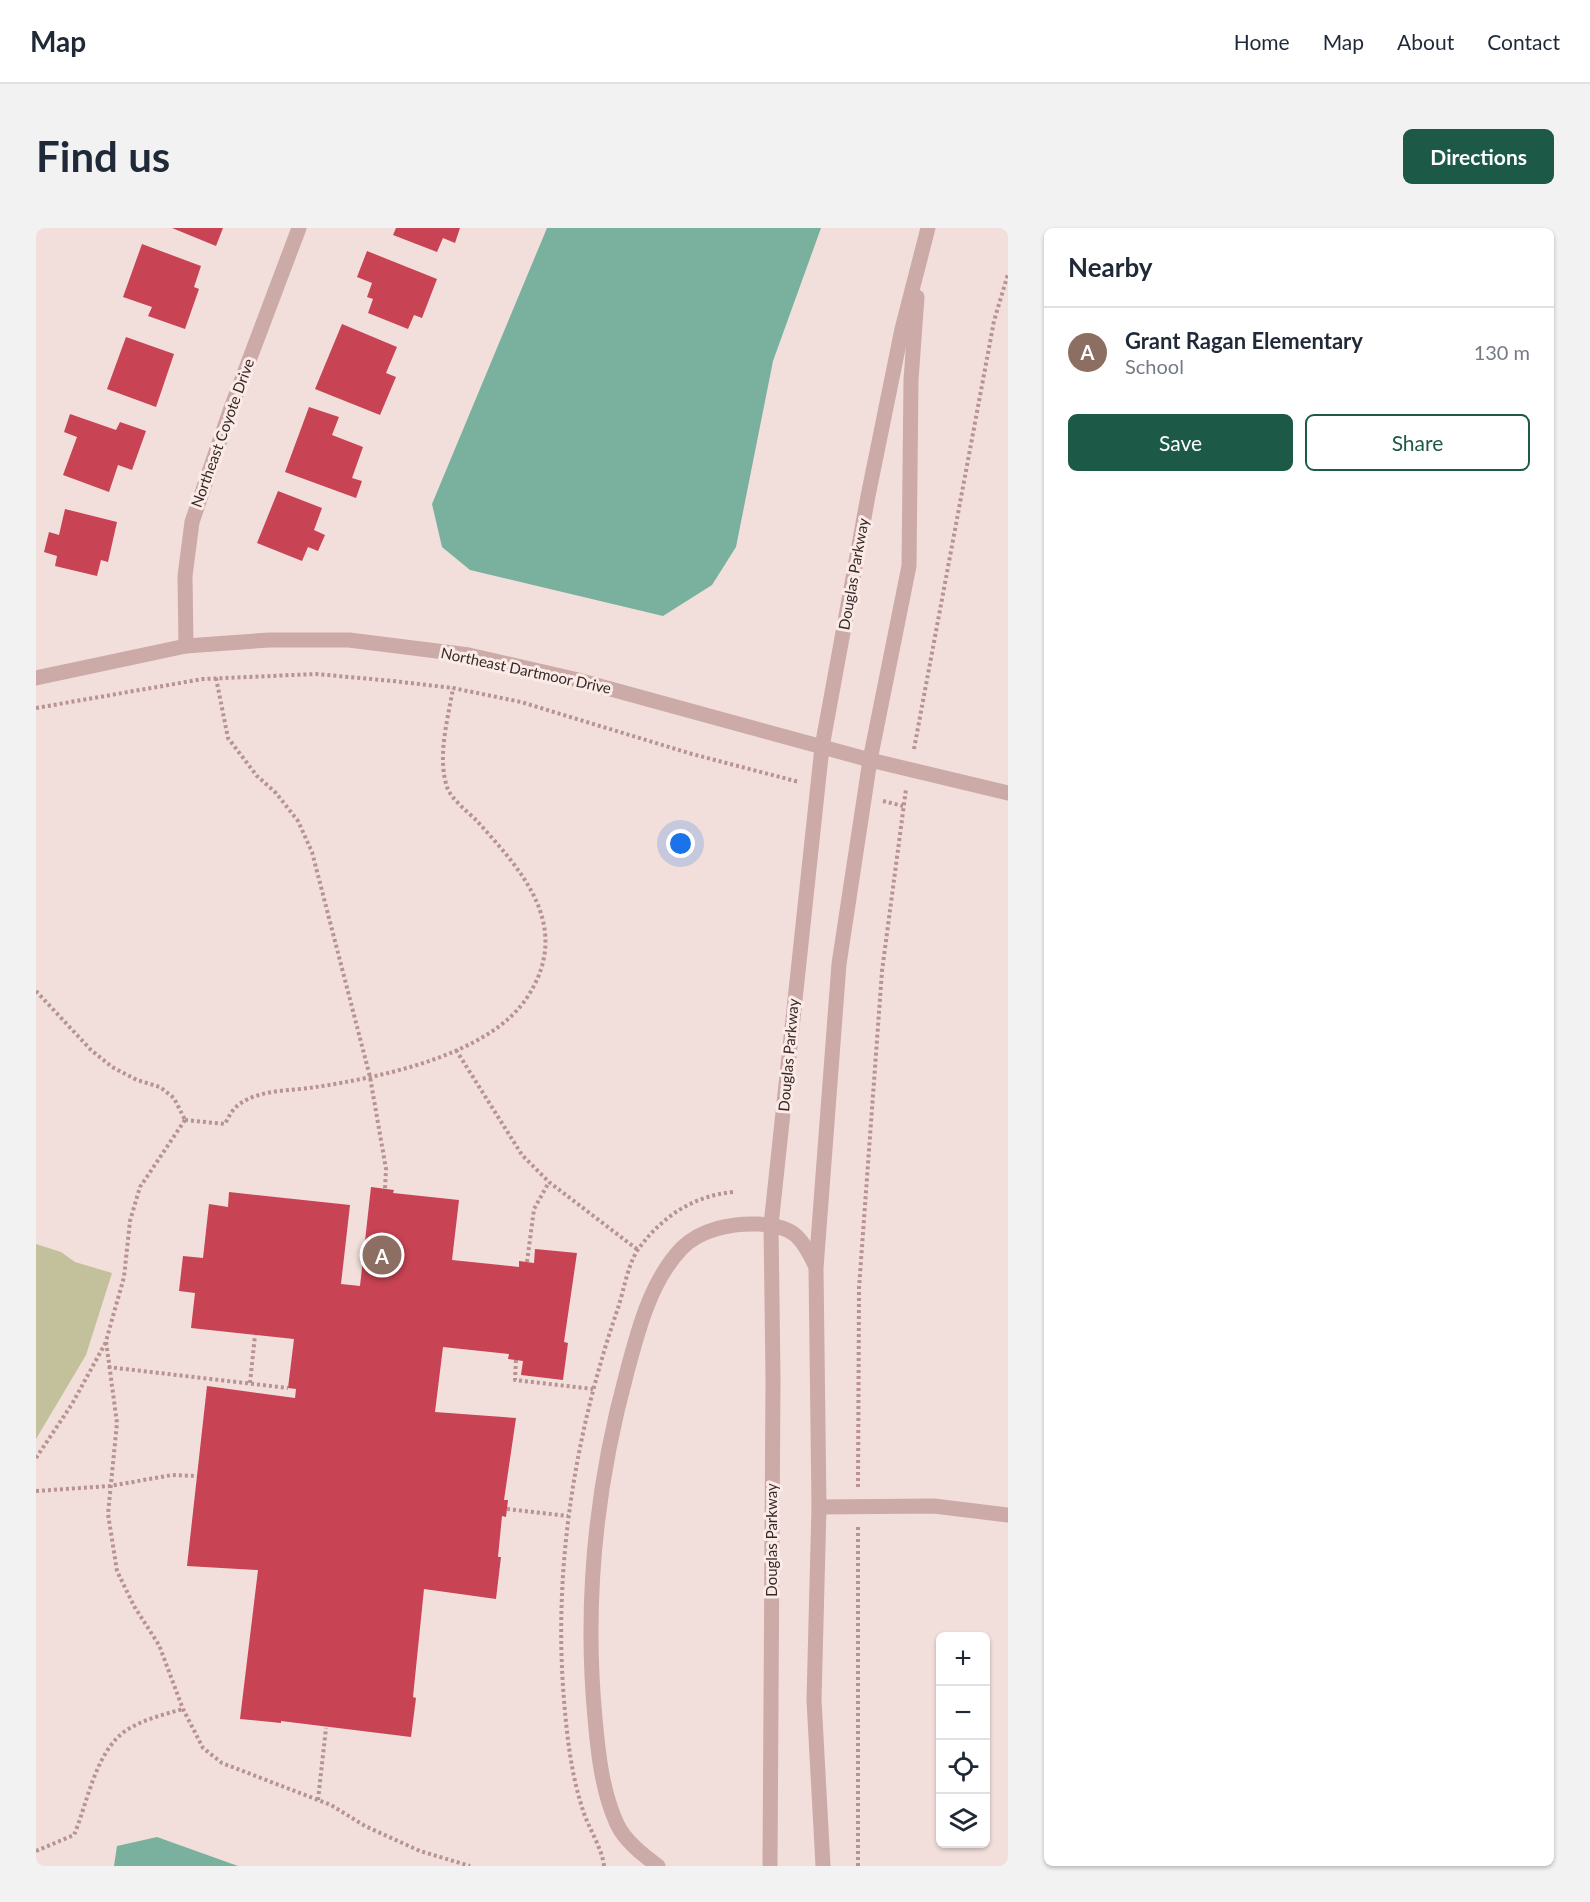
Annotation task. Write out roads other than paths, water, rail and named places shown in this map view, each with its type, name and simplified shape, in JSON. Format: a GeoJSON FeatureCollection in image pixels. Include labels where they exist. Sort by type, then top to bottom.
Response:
{"type":"FeatureCollection","features":[{"type":"Feature","properties":{"kind":"street","name":"Northeast Coyote Drive"},"geometry":{"type":"LineString","coordinates":[[186,646],[185,576],[192,522],[230,411],[299,228]]}},
{"type":"Feature","properties":{"kind":"street","name":"Douglas Parkway"},"geometry":{"type":"LineString","coordinates":[[770,1866],[773,1390],[771,1225],[816,786],[822,747],[872,474],[902,329],[927,228]]}},
{"type":"Feature","properties":{"kind":"street","name":"Douglas Parkway"},"geometry":{"type":"LineString","coordinates":[[823,1866],[814,1700],[819,1507],[816,1268],[839,964],[863,796],[909,566],[911,380],[921,255]]}},
{"type":"Feature","properties":{"kind":"street","name":"Northeast Dartmoor Drive"},"geometry":{"type":"LineString","coordinates":[[36,678],[186,646],[269,640],[349,640],[469,656],[574,680],[910,771],[1008,793]]}},
{"type":"Feature","properties":{"kind":"street"},"geometry":{"type":"LineString","coordinates":[[658,1866],[640,1853],[619,1827],[604,1788],[590,1669],[590,1590],[610,1435],[638,1329],[665,1269],[683,1247],[699,1236],[731,1226],[771,1225],[788,1228],[805,1244],[816,1268]]}},
{"type":"Feature","properties":{"kind":"street"},"geometry":{"type":"LineString","coordinates":[[819,1507],[934,1506],[1008,1515]]}},
{"type":"Feature","properties":{"kind":"place","name":"Grant Ragan Elementary"},"geometry":{"type":"Point","coordinates":[382,1255]}}]}
